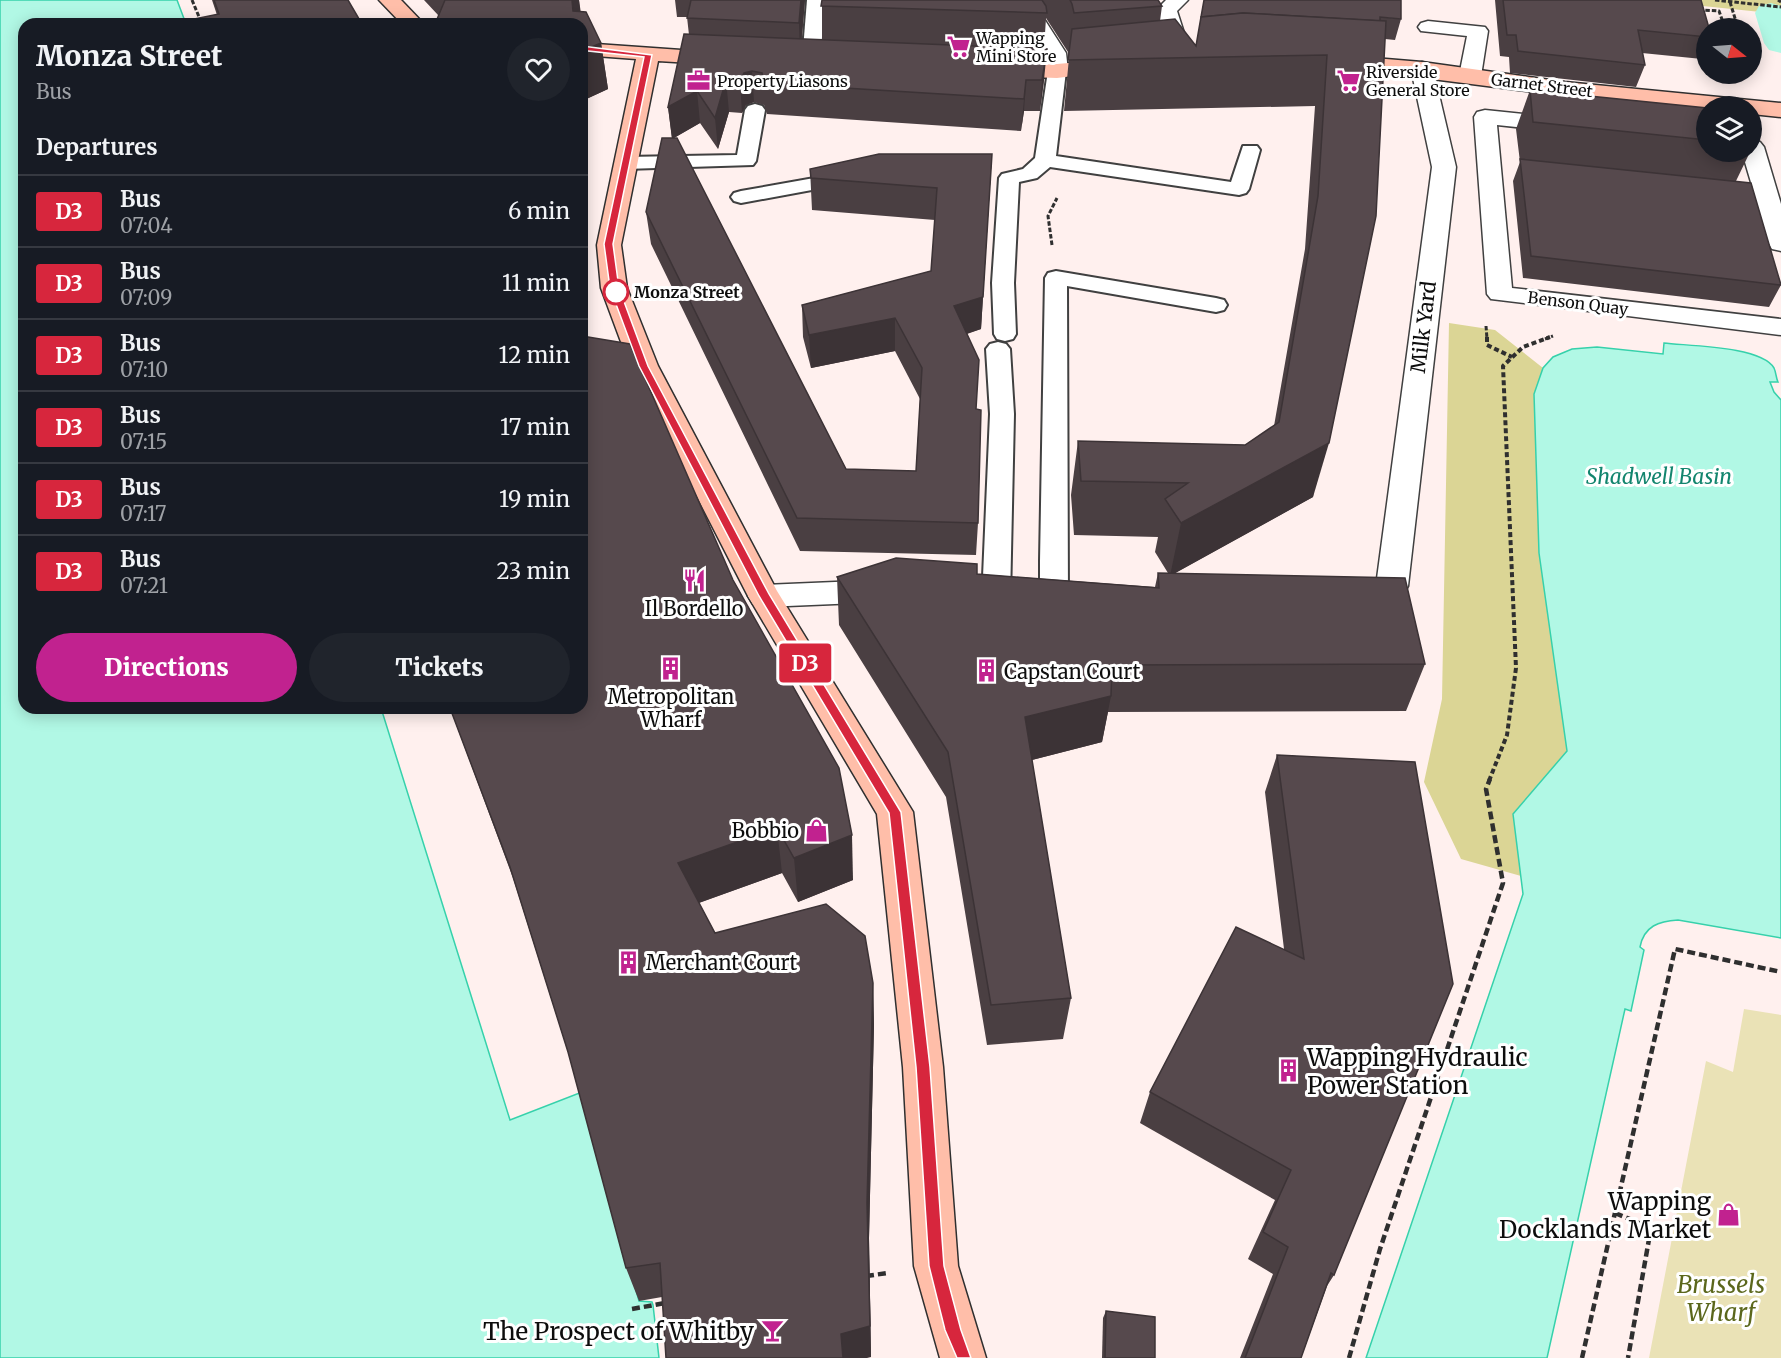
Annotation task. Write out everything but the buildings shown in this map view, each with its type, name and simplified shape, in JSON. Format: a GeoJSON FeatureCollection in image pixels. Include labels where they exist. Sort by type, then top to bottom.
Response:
{"type":"FeatureCollection","features":[{"type":"Feature","properties":{"kind":"street"},"geometry":{"type":"LineString","coordinates":[[389,0],[408,18]]}},
{"type":"Feature","properties":{"kind":"street"},"geometry":{"type":"LineString","coordinates":[[1022,0],[1055,53],[1057,70]]}},
{"type":"Feature","properties":{"kind":"street"},"geometry":{"type":"LineString","coordinates":[[1159,60],[1192,57],[1166,10],[1178,0]]}},
{"type":"Feature","properties":{"kind":"street"},"geometry":{"type":"LineString","coordinates":[[1428,27],[1478,31],[1470,76]]}},
{"type":"Feature","properties":{"kind":"street"},"geometry":{"type":"LineString","coordinates":[[588,50],[748,60]]}},
{"type":"Feature","properties":{"kind":"street"},"geometry":{"type":"LineString","coordinates":[[648,55],[609,244],[614,288],[644,366],[764,596],[895,812],[923,1067],[936,1266],[963,1358]]}},
{"type":"Feature","properties":{"kind":"street","name":"Garnet Street"},"geometry":{"type":"LineString","coordinates":[[1316,60],[1422,69],[1605,102],[1696,105]]}},
{"type":"Feature","properties":{"kind":"street"},"geometry":{"type":"LineString","coordinates":[[800,62],[834,63]]}},
{"type":"Feature","properties":{"kind":"street"},"geometry":{"type":"LineString","coordinates":[[975,68],[1057,70],[1136,62]]}},
{"type":"Feature","properties":{"kind":"street","name":"Milk Yard"},"geometry":{"type":"LineString","coordinates":[[1342,612],[1378,612],[1392,586],[1444,167],[1422,69]]}},
{"type":"Feature","properties":{"kind":"street","name":"Garnet Street"},"geometry":{"type":"LineString","coordinates":[[1762,108],[1781,110]]}},
{"type":"Feature","properties":{"kind":"street","name":"Benson Quay"},"geometry":{"type":"LineString","coordinates":[[1588,128],[1485,117],[1501,169],[1500,294],[1781,327]]}},
{"type":"Feature","properties":{"kind":"street"},"geometry":{"type":"LineString","coordinates":[[1757,162],[1781,244]]}},
{"type":"Feature","properties":{"kind":"street"},"geometry":{"type":"LineString","coordinates":[[1686,190],[1768,198]]}},
{"type":"Feature","properties":{"kind":"street"},"geometry":{"type":"LineString","coordinates":[[764,596],[879,591],[914,594]]}},
{"type":"Feature","properties":{"kind":"street"},"geometry":{"type":"LineString","coordinates":[[985,599],[1066,604]]}},
{"type":"Feature","properties":{"kind":"lane"},"geometry":{"type":"LineString","coordinates":[[800,62],[816,0]]}},
{"type":"Feature","properties":{"kind":"lane"},"geometry":{"type":"LineString","coordinates":[[987,178],[1009,178],[1030,174],[1045,160],[1057,70]]}},
{"type":"Feature","properties":{"kind":"lane"},"geometry":{"type":"LineString","coordinates":[[625,163],[746,161],[755,110]]}},
{"type":"Feature","properties":{"kind":"lane"},"geometry":{"type":"LineString","coordinates":[[1045,160],[1239,189],[1250,150]]}},
{"type":"Feature","properties":{"kind":"lane"},"geometry":{"type":"LineString","coordinates":[[741,197],[863,177]]}},
{"type":"Feature","properties":{"kind":"lane"},"geometry":{"type":"LineString","coordinates":[[985,599],[1002,414],[1001,342],[1009,178]]}},
{"type":"Feature","properties":{"kind":"lane"},"geometry":{"type":"LineString","coordinates":[[1066,604],[1065,452],[1056,278],[1216,305]]}},
{"type":"Feature","properties":{"kind":"path"},"geometry":{"type":"LineString","coordinates":[[192,0],[200,18]]}},
{"type":"Feature","properties":{"kind":"path"},"geometry":{"type":"LineString","coordinates":[[1714,0],[1781,7]]}},
{"type":"Feature","properties":{"kind":"path"},"geometry":{"type":"LineString","coordinates":[[1730,2],[1735,18]]}},
{"type":"Feature","properties":{"kind":"path"},"geometry":{"type":"LineString","coordinates":[[1705,18],[1702,10],[1719,12],[1721,18]]}},
{"type":"Feature","properties":{"kind":"path"},"geometry":{"type":"LineString","coordinates":[[1056,278],[1048,216],[1074,165]]}},
{"type":"Feature","properties":{"kind":"path"},"geometry":{"type":"LineString","coordinates":[[1485,318],[1488,345],[1512,357]]}},
{"type":"Feature","properties":{"kind":"path"},"geometry":{"type":"LineString","coordinates":[[1350,1358],[1380,1249],[1503,884],[1486,789],[1507,735],[1516,668],[1503,366],[1523,347],[1550,336],[1561,335]]}},
{"type":"Feature","properties":{"kind":"path"},"geometry":{"type":"LineString","coordinates":[[1582,1358],[1675,949],[1781,972]]}},
{"type":"Feature","properties":{"kind":"path"},"geometry":{"type":"LineString","coordinates":[[1615,1213],[1651,1228],[1628,1358]]}},
{"type":"Feature","properties":{"kind":"path"},"geometry":{"type":"LineString","coordinates":[[854,1278],[936,1266]]}},
{"type":"Feature","properties":{"kind":"path"},"geometry":{"type":"LineString","coordinates":[[632,1309],[677,1302]]}},
{"type":"Feature","properties":{"kind":"green space","name":"Brussels Wharf"},"geometry":{"type":"Polygon","coordinates":[[[1744,1009],[1781,1015],[1781,1358],[1649,1358],[1706,1061],[1733,1072],[1744,1009]]]}},
{"type":"Feature","properties":{"kind":"shaded area"},"geometry":{"type":"Polygon","coordinates":[[[1645,0],[1781,0],[1781,14],[1645,0]]]}},
{"type":"Feature","properties":{"kind":"shaded area"},"geometry":{"type":"Polygon","coordinates":[[[1449,323],[1495,330],[1543,368],[1534,394],[1539,553],[1567,751],[1513,814],[1521,876],[1461,859],[1424,782],[1442,699],[1449,323]]]}},
{"type":"Feature","properties":{"kind":"water"},"geometry":{"type":"Polygon","coordinates":[[[0,0],[177,0],[184,18],[18,18],[18,714],[383,714],[510,1120],[582,1092],[639,1301],[652,1302],[653,1305],[659,1358],[0,1358],[0,0]]]}},
{"type":"Feature","properties":{"kind":"water","name":"Shadwell Basin"},"geometry":{"type":"Polygon","coordinates":[[[1664,343],[1723,348],[1755,355],[1767,361],[1774,368],[1778,382],[1770,382],[1774,392],[1781,400],[1781,938],[1678,920],[1659,923],[1645,934],[1640,947],[1644,950],[1631,1011],[1625,1009],[1547,1358],[1366,1358],[1523,894],[1513,814],[1567,751],[1539,553],[1534,394],[1543,368],[1553,357],[1572,349],[1597,347],[1663,354],[1664,343]]]}},
{"type":"Feature","properties":{"kind":"waterway"},"geometry":{"type":"LineString","coordinates":[[1771,13],[1781,43]]}},
{"type":"Feature","properties":{"kind":"bus line","name":"D3"},"geometry":{"type":"LineString","coordinates":[[588,49],[648,55],[609,244],[614,288],[644,366],[764,596],[895,812],[923,1067],[936,1266],[963,1358]]}},
{"type":"Feature","properties":{"kind":"place","name":"Wapping Mini Store"},"geometry":{"type":"Point","coordinates":[958,47]}},
{"type":"Feature","properties":{"kind":"place","name":"Property Liasons"},"geometry":{"type":"Point","coordinates":[699,81]}},
{"type":"Feature","properties":{"kind":"place","name":"Riverside General Store"},"geometry":{"type":"Point","coordinates":[1348,81]}},
{"type":"Feature","properties":{"kind":"place","name":"Monza Street"},"geometry":{"type":"Point","coordinates":[616,292]}},
{"type":"Feature","properties":{"kind":"place","name":"Il Bordello"},"geometry":{"type":"Point","coordinates":[694,580]}},
{"type":"Feature","properties":{"kind":"place","name":"Metropolitan Wharf"},"geometry":{"type":"Point","coordinates":[671,668]}},
{"type":"Feature","properties":{"kind":"place","name":"Capstan Court"},"geometry":{"type":"Point","coordinates":[986,671]}},
{"type":"Feature","properties":{"kind":"place","name":"Bobbio"},"geometry":{"type":"Point","coordinates":[817,830]}},
{"type":"Feature","properties":{"kind":"place","name":"Merchant Court"},"geometry":{"type":"Point","coordinates":[628,962]}},
{"type":"Feature","properties":{"kind":"place","name":"Wapping Hydraulic Power Station"},"geometry":{"type":"Point","coordinates":[1289,1071]}},
{"type":"Feature","properties":{"kind":"place","name":"Wapping Docklands Market"},"geometry":{"type":"Point","coordinates":[1729,1215]}},
{"type":"Feature","properties":{"kind":"place","name":"The Prospect of Whitby"},"geometry":{"type":"Point","coordinates":[772,1331]}}]}
